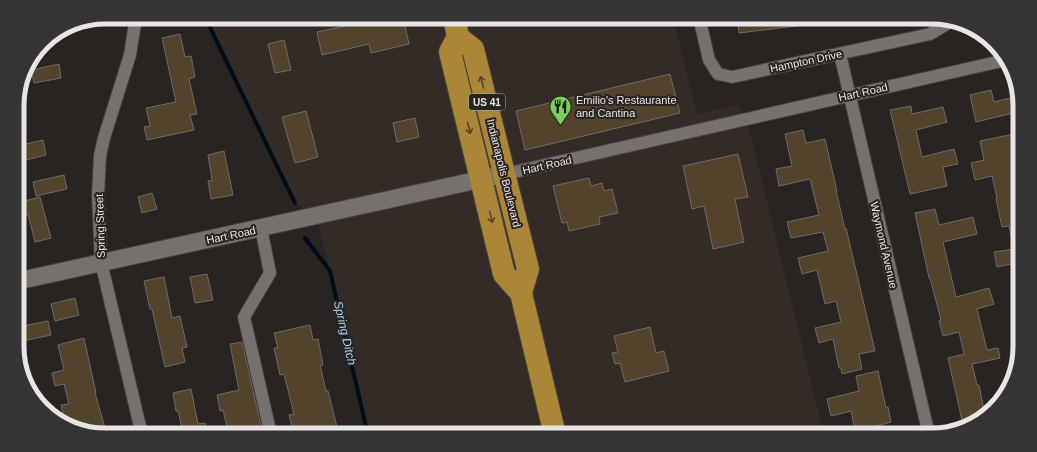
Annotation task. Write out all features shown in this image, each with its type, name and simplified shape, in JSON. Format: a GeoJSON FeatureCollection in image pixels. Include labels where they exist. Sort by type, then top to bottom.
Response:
{"type":"FeatureCollection","features":[{"type":"Feature","properties":{"kind":"highway","name":"Indianapolis Boulevard"},"geometry":{"type":"LineString","coordinates":[[456,27],[473,49],[505,174],[528,269],[521,293]]}},
{"type":"Feature","properties":{"kind":"highway","name":"Indianapolis Boulevard"},"geometry":{"type":"LineString","coordinates":[[456,27],[450,52],[481,180],[504,274],[521,293],[553,428]]}},
{"type":"Feature","properties":{"kind":"street","name":"Spring Street"},"geometry":{"type":"LineString","coordinates":[[135,24],[130,55],[104,138],[100,156],[98,190],[101,262],[140,428]]}},
{"type":"Feature","properties":{"kind":"street","name":"Hampton Drive"},"geometry":{"type":"LineString","coordinates":[[701,24],[709,60],[718,74],[732,77],[930,34],[944,25]]}},
{"type":"Feature","properties":{"kind":"street","name":"Waymond Avenue"},"geometry":{"type":"LineString","coordinates":[[840,54],[927,428]]}},
{"type":"Feature","properties":{"kind":"street","name":"Hart Road"},"geometry":{"type":"LineString","coordinates":[[24,280],[481,180],[1000,61]]}},
{"type":"Feature","properties":{"kind":"street"},"geometry":{"type":"LineString","coordinates":[[261,228],[270,273],[244,317],[269,428]]}},
{"type":"Feature","properties":{"kind":"shaded area"},"geometry":{"type":"Polygon","coordinates":[[[208,24],[675,24],[697,114],[739,104],[750,131],[822,428],[368,428],[317,219],[295,203],[208,24]]]}},
{"type":"Feature","properties":{"kind":"building"},"geometry":{"type":"Polygon","coordinates":[[[355,24],[405,24],[409,44],[371,53],[369,44],[322,55],[317,32],[355,24]]]}},
{"type":"Feature","properties":{"kind":"building"},"geometry":{"type":"Polygon","coordinates":[[[738,24],[813,24],[739,33],[738,24]]]}},
{"type":"Feature","properties":{"kind":"building"},"geometry":{"type":"Polygon","coordinates":[[[180,34],[185,57],[191,56],[195,77],[189,79],[197,114],[190,115],[194,130],[147,140],[144,127],[150,126],[146,108],[176,102],[162,38],[180,34]]]}},
{"type":"Feature","properties":{"kind":"building"},"geometry":{"type":"Polygon","coordinates":[[[284,40],[291,70],[275,73],[268,44],[284,40]]]}},
{"type":"Feature","properties":{"kind":"building"},"geometry":{"type":"Polygon","coordinates":[[[59,64],[61,78],[34,83],[32,70],[59,64]]]}},
{"type":"Feature","properties":{"kind":"building"},"geometry":{"type":"Polygon","coordinates":[[[670,74],[680,113],[525,150],[516,111],[670,74]]]}},
{"type":"Feature","properties":{"kind":"building"},"geometry":{"type":"Polygon","coordinates":[[[991,90],[994,102],[1010,98],[1013,113],[976,122],[970,95],[991,90]]]}},
{"type":"Feature","properties":{"kind":"building"},"geometry":{"type":"Polygon","coordinates":[[[911,106],[912,114],[943,107],[947,122],[916,130],[922,157],[954,149],[958,164],[943,167],[947,186],[910,194],[890,110],[911,106]]]}},
{"type":"Feature","properties":{"kind":"building"},"geometry":{"type":"Polygon","coordinates":[[[306,111],[318,157],[295,163],[282,117],[306,111]]]}},
{"type":"Feature","properties":{"kind":"building"},"geometry":{"type":"Polygon","coordinates":[[[415,118],[419,137],[397,142],[393,123],[415,118]]]}},
{"type":"Feature","properties":{"kind":"building"},"geometry":{"type":"Polygon","coordinates":[[[803,130],[806,143],[825,139],[836,191],[875,351],[859,354],[862,369],[842,374],[841,368],[839,368],[833,339],[819,343],[815,328],[841,322],[836,301],[825,304],[817,270],[802,274],[798,258],[828,251],[823,232],[791,238],[787,222],[819,215],[810,179],[779,186],[776,169],[792,166],[785,134],[803,130]]]}},
{"type":"Feature","properties":{"kind":"building"},"geometry":{"type":"Polygon","coordinates":[[[1013,134],[1013,244],[1009,226],[1002,227],[992,176],[975,180],[971,163],[984,160],[980,141],[1013,134]]]}},
{"type":"Feature","properties":{"kind":"building"},"geometry":{"type":"Polygon","coordinates":[[[43,140],[46,155],[26,160],[24,145],[43,140]]]}},
{"type":"Feature","properties":{"kind":"building"},"geometry":{"type":"Polygon","coordinates":[[[224,151],[233,195],[211,199],[208,181],[212,180],[208,155],[224,151]]]}},
{"type":"Feature","properties":{"kind":"building"},"geometry":{"type":"Polygon","coordinates":[[[738,154],[748,197],[735,199],[744,242],[713,249],[704,206],[692,209],[683,166],[738,154]]]}},
{"type":"Feature","properties":{"kind":"building"},"geometry":{"type":"Polygon","coordinates":[[[64,175],[67,189],[36,196],[33,182],[64,175]]]}},
{"type":"Feature","properties":{"kind":"building"},"geometry":{"type":"Polygon","coordinates":[[[589,178],[591,186],[602,183],[604,191],[612,189],[618,213],[599,217],[600,224],[569,231],[567,222],[562,223],[553,186],[589,178]]]}},
{"type":"Feature","properties":{"kind":"building"},"geometry":{"type":"Polygon","coordinates":[[[152,193],[157,209],[142,213],[138,197],[152,193]]]}},
{"type":"Feature","properties":{"kind":"building"},"geometry":{"type":"Polygon","coordinates":[[[40,197],[51,238],[35,242],[28,214],[24,215],[24,201],[40,197]]]}},
{"type":"Feature","properties":{"kind":"building"},"geometry":{"type":"Polygon","coordinates":[[[935,209],[939,225],[973,217],[977,234],[943,242],[956,297],[989,288],[994,304],[977,309],[987,350],[998,348],[1000,358],[972,364],[977,385],[979,385],[984,409],[971,418],[962,420],[948,358],[964,354],[959,332],[943,336],[939,321],[941,320],[929,278],[915,213],[935,209]]]}},
{"type":"Feature","properties":{"kind":"building"},"geometry":{"type":"Polygon","coordinates":[[[1013,249],[1013,264],[997,267],[994,252],[1013,249]]]}},
{"type":"Feature","properties":{"kind":"building"},"geometry":{"type":"Polygon","coordinates":[[[207,274],[213,300],[195,303],[190,277],[207,274]]]}},
{"type":"Feature","properties":{"kind":"building"},"geometry":{"type":"Polygon","coordinates":[[[164,277],[172,318],[180,316],[187,347],[182,348],[185,362],[165,367],[144,281],[164,277]]]}},
{"type":"Feature","properties":{"kind":"building"},"geometry":{"type":"Polygon","coordinates":[[[75,298],[79,315],[55,321],[51,304],[75,298]]]}},
{"type":"Feature","properties":{"kind":"building"},"geometry":{"type":"Polygon","coordinates":[[[48,321],[51,335],[24,341],[24,326],[48,321]]]}},
{"type":"Feature","properties":{"kind":"building"},"geometry":{"type":"Polygon","coordinates":[[[310,325],[313,340],[318,339],[323,365],[320,365],[337,428],[292,428],[289,415],[294,414],[284,374],[280,375],[274,348],[278,348],[274,333],[310,325]]]}},
{"type":"Feature","properties":{"kind":"building"},"geometry":{"type":"Polygon","coordinates":[[[650,327],[656,353],[664,351],[669,371],[625,382],[620,363],[615,364],[612,353],[618,352],[614,336],[650,327]]]}},
{"type":"Feature","properties":{"kind":"building"},"geometry":{"type":"Polygon","coordinates":[[[84,338],[95,393],[105,428],[84,425],[64,417],[61,405],[69,404],[64,384],[55,386],[52,373],[64,370],[58,345],[84,338]]]}},
{"type":"Feature","properties":{"kind":"building"},"geometry":{"type":"Polygon","coordinates":[[[242,342],[261,428],[227,428],[223,410],[220,411],[217,395],[239,390],[230,344],[242,342]]]}},
{"type":"Feature","properties":{"kind":"building"},"geometry":{"type":"Polygon","coordinates":[[[878,371],[886,408],[888,407],[891,422],[876,426],[876,428],[855,428],[851,411],[831,416],[827,399],[859,391],[856,376],[878,371]]]}},
{"type":"Feature","properties":{"kind":"building"},"geometry":{"type":"Polygon","coordinates":[[[191,389],[198,424],[205,423],[206,428],[182,428],[178,411],[176,411],[173,393],[191,389]]]}},
{"type":"Feature","properties":{"kind":"waterway"},"geometry":{"type":"LineString","coordinates":[[208,24],[295,203]]}},
{"type":"Feature","properties":{"kind":"waterway","name":"Spring Ditch"},"geometry":{"type":"LineString","coordinates":[[305,238],[330,271],[366,428]]}},
{"type":"Feature","properties":{"kind":"place","name":"Emilio's Restaurante and Cantina"},"geometry":{"type":"Point","coordinates":[560,126]}}]}
